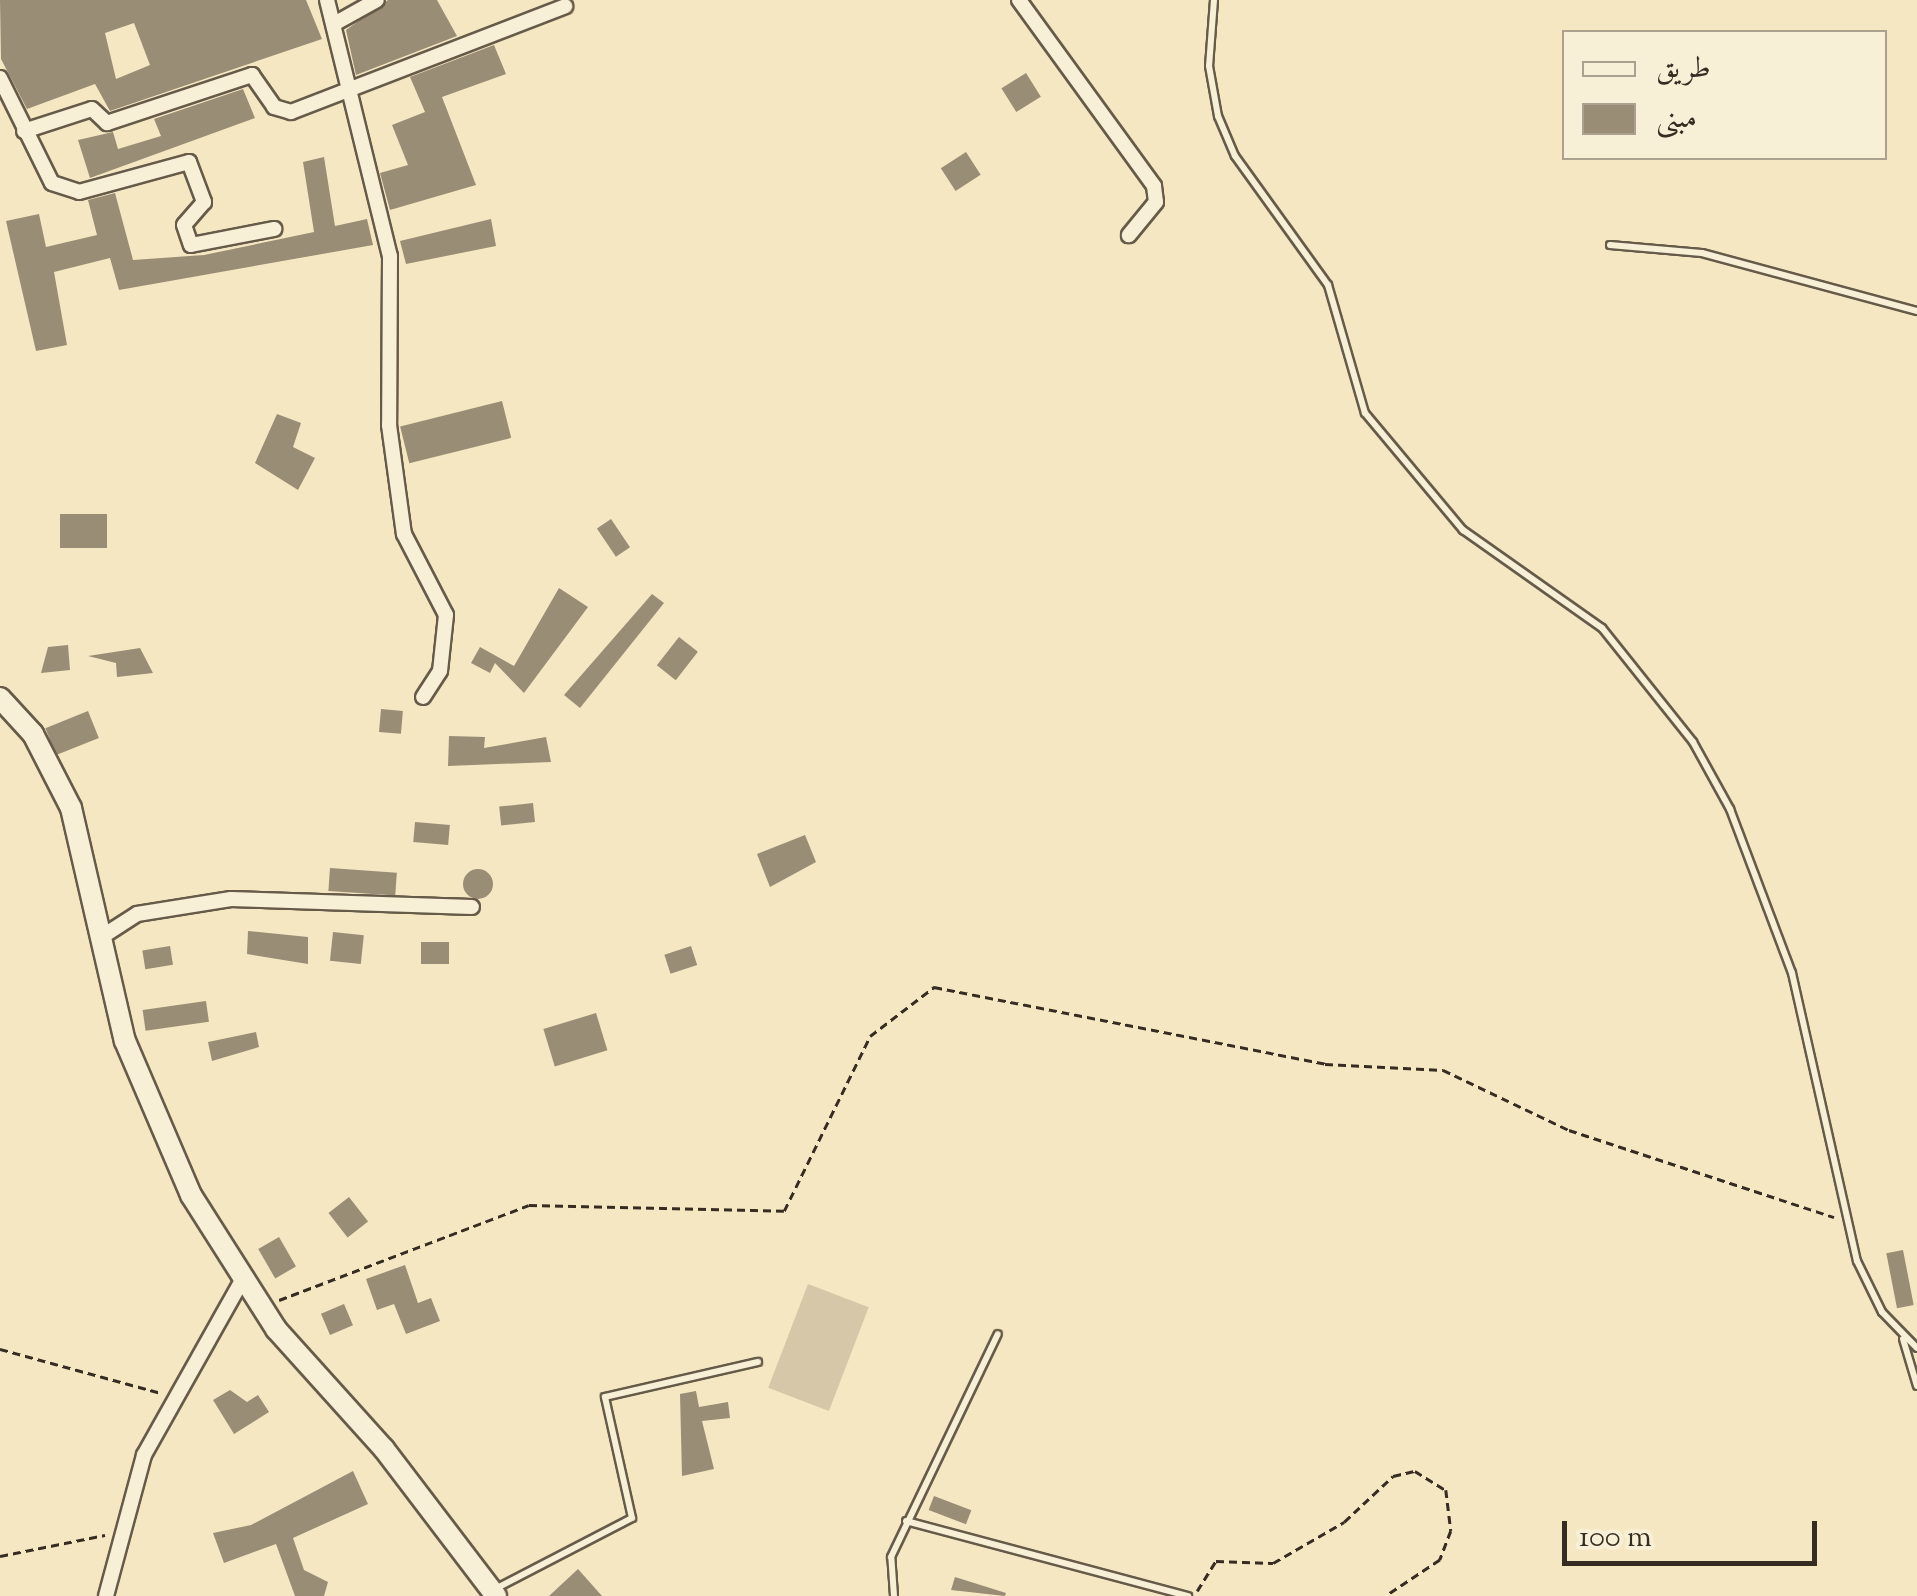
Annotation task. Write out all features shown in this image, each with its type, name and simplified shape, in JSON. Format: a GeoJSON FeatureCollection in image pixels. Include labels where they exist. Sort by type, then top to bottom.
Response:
{"type":"FeatureCollection","features":[{"type":"Feature","properties":{"kind":"street"},"geometry":{"type":"LineString","coordinates":[[327,0],[390,256],[388,425],[404,534],[446,615],[440,671],[423,697]]}},
{"type":"Feature","properties":{"kind":"street"},"geometry":{"type":"LineString","coordinates":[[334,24],[378,0]]}},
{"type":"Feature","properties":{"kind":"street"},"geometry":{"type":"LineString","coordinates":[[1019,0],[1154,186],[1156,202],[1129,235]]}},
{"type":"Feature","properties":{"kind":"street"},"geometry":{"type":"LineString","coordinates":[[24,131],[92,109],[108,123],[252,75],[283,113],[350,96],[565,6]]}},
{"type":"Feature","properties":{"kind":"street"},"geometry":{"type":"LineString","coordinates":[[0,78],[24,131],[65,189],[190,162],[204,202],[184,225],[191,245],[274,229]]}},
{"type":"Feature","properties":{"kind":"street"},"geometry":{"type":"LineString","coordinates":[[0,698],[33,734],[71,808],[151,1112],[242,1282],[494,1594]]}},
{"type":"Feature","properties":{"kind":"street"},"geometry":{"type":"LineString","coordinates":[[103,936],[137,914],[231,900],[472,907]]}},
{"type":"Feature","properties":{"kind":"street"},"geometry":{"type":"LineString","coordinates":[[106,1596],[116,1534],[177,1396],[242,1282]]}},
{"type":"Feature","properties":{"kind":"lane"},"geometry":{"type":"LineString","coordinates":[[1214,0],[1218,116],[1235,156],[1328,285],[1365,412],[1463,530],[1602,628],[1693,742],[1730,809],[1792,972],[1866,1282],[1903,1338],[1917,1386]]}},
{"type":"Feature","properties":{"kind":"lane"},"geometry":{"type":"LineString","coordinates":[[1610,245],[1720,257],[1917,311]]}},
{"type":"Feature","properties":{"kind":"lane"},"geometry":{"type":"LineString","coordinates":[[894,1596],[891,1557],[998,1334]]}},
{"type":"Feature","properties":{"kind":"lane"},"geometry":{"type":"LineString","coordinates":[[1903,1338],[1917,1348]]}},
{"type":"Feature","properties":{"kind":"lane"},"geometry":{"type":"LineString","coordinates":[[494,1594],[632,1518],[606,1397],[758,1362]]}},
{"type":"Feature","properties":{"kind":"lane"},"geometry":{"type":"LineString","coordinates":[[906,1521],[1190,1596]]}},
{"type":"Feature","properties":{"kind":"path"},"geometry":{"type":"LineString","coordinates":[[260,1308],[392,1250],[530,1206],[784,1212],[870,1036],[934,986],[1325,1064],[1443,1070],[1569,1130],[1850,1222]]}},
{"type":"Feature","properties":{"kind":"path"},"geometry":{"type":"LineString","coordinates":[[0,1349],[177,1396]]}},
{"type":"Feature","properties":{"kind":"path"},"geometry":{"type":"LineString","coordinates":[[1190,1596],[1216,1561],[1273,1563],[1344,1522],[1393,1476],[1414,1470],[1446,1490],[1451,1532],[1440,1560],[1386,1596]]}},
{"type":"Feature","properties":{"kind":"path"},"geometry":{"type":"LineString","coordinates":[[0,1556],[116,1534]]}},
{"type":"Feature","properties":{"kind":"shaded area"},"geometry":{"type":"Polygon","coordinates":[[[808,1284],[869,1307],[829,1411],[768,1388],[808,1284]]]}},
{"type":"Feature","properties":{"kind":"building"},"geometry":{"type":"Polygon","coordinates":[[[0,0],[306,0],[322,39],[110,111],[95,84],[27,109],[1,59],[0,0]],[[134,23],[105,33],[116,79],[150,65],[134,23]]]}},
{"type":"Feature","properties":{"kind":"building"},"geometry":{"type":"Polygon","coordinates":[[[388,0],[437,0],[457,36],[356,75],[346,30],[388,0]]]}},
{"type":"Feature","properties":{"kind":"building"},"geometry":{"type":"Polygon","coordinates":[[[494,45],[506,74],[442,97],[476,185],[390,210],[380,173],[408,165],[392,125],[425,112],[410,77],[494,45]]]}},
{"type":"Feature","properties":{"kind":"building"},"geometry":{"type":"Polygon","coordinates":[[[1026,73],[1041,97],[1016,112],[1001,88],[1026,73]]]}},
{"type":"Feature","properties":{"kind":"building"},"geometry":{"type":"Polygon","coordinates":[[[243,89],[255,118],[90,178],[78,140],[113,132],[118,149],[161,136],[154,119],[243,89]]]}},
{"type":"Feature","properties":{"kind":"building"},"geometry":{"type":"Polygon","coordinates":[[[966,152],[981,175],[956,191],[941,168],[966,152]]]}},
{"type":"Feature","properties":{"kind":"building"},"geometry":{"type":"Polygon","coordinates":[[[324,157],[335,226],[367,219],[373,245],[119,290],[110,258],[54,272],[67,345],[36,351],[6,221],[39,214],[46,247],[97,235],[88,200],[115,193],[133,260],[204,255],[314,232],[303,162],[324,157]]]}},
{"type":"Feature","properties":{"kind":"building"},"geometry":{"type":"Polygon","coordinates":[[[491,219],[496,246],[406,264],[400,241],[491,219]]]}},
{"type":"Feature","properties":{"kind":"building"},"geometry":{"type":"Polygon","coordinates":[[[502,401],[511,438],[409,463],[400,426],[502,401]]]}},
{"type":"Feature","properties":{"kind":"building"},"geometry":{"type":"Polygon","coordinates":[[[277,414],[301,423],[293,447],[315,458],[298,490],[255,463],[277,414]]]}},
{"type":"Feature","properties":{"kind":"building"},"geometry":{"type":"Polygon","coordinates":[[[60,514],[107,514],[107,548],[60,548],[60,514]]]}},
{"type":"Feature","properties":{"kind":"building"},"geometry":{"type":"Polygon","coordinates":[[[611,519],[630,547],[616,557],[597,529],[611,519]]]}},
{"type":"Feature","properties":{"kind":"building"},"geometry":{"type":"Polygon","coordinates":[[[559,588],[588,607],[524,693],[495,663],[490,673],[471,663],[480,647],[514,666],[559,588]]]}},
{"type":"Feature","properties":{"kind":"building"},"geometry":{"type":"Polygon","coordinates":[[[652,594],[664,603],[580,708],[564,695],[652,594]]]}},
{"type":"Feature","properties":{"kind":"building"},"geometry":{"type":"Polygon","coordinates":[[[679,637],[698,652],[676,680],[657,665],[679,637]]]}},
{"type":"Feature","properties":{"kind":"building"},"geometry":{"type":"Polygon","coordinates":[[[68,645],[70,670],[41,673],[48,647],[68,645]]]}},
{"type":"Feature","properties":{"kind":"building"},"geometry":{"type":"Polygon","coordinates":[[[140,648],[153,673],[117,677],[116,663],[88,656],[140,648]]]}},
{"type":"Feature","properties":{"kind":"building"},"geometry":{"type":"Polygon","coordinates":[[[381,709],[403,711],[401,734],[379,732],[381,709]]]}},
{"type":"Feature","properties":{"kind":"building"},"geometry":{"type":"Polygon","coordinates":[[[88,711],[99,738],[56,755],[45,728],[88,711]]]}},
{"type":"Feature","properties":{"kind":"building"},"geometry":{"type":"Polygon","coordinates":[[[449,736],[485,737],[484,748],[546,737],[551,762],[448,766],[449,736]]]}},
{"type":"Feature","properties":{"kind":"building"},"geometry":{"type":"Polygon","coordinates":[[[533,803],[535,822],[501,825],[499,807],[533,803]]]}},
{"type":"Feature","properties":{"kind":"building"},"geometry":{"type":"Polygon","coordinates":[[[415,822],[450,825],[448,845],[413,842],[415,822]]]}},
{"type":"Feature","properties":{"kind":"building"},"geometry":{"type":"Polygon","coordinates":[[[805,835],[816,862],[770,887],[757,854],[805,835]]]}},
{"type":"Feature","properties":{"kind":"building"},"geometry":{"type":"Polygon","coordinates":[[[330,868],[397,873],[395,896],[328,891],[330,868]]]}},
{"type":"Feature","properties":{"kind":"building"},"geometry":{"type":"Polygon","coordinates":[[[478,869],[489,873],[493,884],[489,895],[478,899],[467,895],[463,884],[467,873],[478,869]]]}},
{"type":"Feature","properties":{"kind":"building"},"geometry":{"type":"Polygon","coordinates":[[[248,931],[308,937],[308,964],[247,954],[248,931]]]}},
{"type":"Feature","properties":{"kind":"building"},"geometry":{"type":"Polygon","coordinates":[[[333,932],[364,935],[361,964],[330,961],[333,932]]]}},
{"type":"Feature","properties":{"kind":"building"},"geometry":{"type":"Polygon","coordinates":[[[421,942],[449,942],[449,964],[421,964],[421,942]]]}},
{"type":"Feature","properties":{"kind":"building"},"geometry":{"type":"Polygon","coordinates":[[[170,946],[173,965],[145,969],[142,950],[170,946]]]}},
{"type":"Feature","properties":{"kind":"building"},"geometry":{"type":"Polygon","coordinates":[[[691,946],[697,965],[671,974],[664,955],[691,946]]]}},
{"type":"Feature","properties":{"kind":"building"},"geometry":{"type":"Polygon","coordinates":[[[206,1001],[209,1022],[146,1031],[143,1010],[206,1001]]]}},
{"type":"Feature","properties":{"kind":"building"},"geometry":{"type":"Polygon","coordinates":[[[596,1013],[607,1050],[555,1066],[543,1029],[596,1013]]]}},
{"type":"Feature","properties":{"kind":"building"},"geometry":{"type":"Polygon","coordinates":[[[256,1032],[259,1047],[212,1061],[208,1042],[256,1032]]]}},
{"type":"Feature","properties":{"kind":"building"},"geometry":{"type":"Polygon","coordinates":[[[349,1197],[368,1221],[348,1237],[329,1213],[349,1197]]]}},
{"type":"Feature","properties":{"kind":"building"},"geometry":{"type":"Polygon","coordinates":[[[279,1237],[296,1266],[275,1278],[258,1249],[279,1237]]]}},
{"type":"Feature","properties":{"kind":"building"},"geometry":{"type":"Polygon","coordinates":[[[1903,1250],[1914,1305],[1897,1308],[1886,1253],[1903,1250]]]}},
{"type":"Feature","properties":{"kind":"building"},"geometry":{"type":"Polygon","coordinates":[[[405,1265],[418,1303],[431,1298],[440,1321],[406,1334],[394,1304],[377,1310],[366,1279],[405,1265]]]}},
{"type":"Feature","properties":{"kind":"building"},"geometry":{"type":"Polygon","coordinates":[[[344,1304],[353,1325],[330,1335],[321,1314],[344,1304]]]}},
{"type":"Feature","properties":{"kind":"building"},"geometry":{"type":"Polygon","coordinates":[[[230,1390],[247,1402],[258,1395],[269,1412],[234,1434],[213,1400],[230,1390]]]}},
{"type":"Feature","properties":{"kind":"building"},"geometry":{"type":"Polygon","coordinates":[[[696,1391],[699,1407],[728,1402],[730,1418],[702,1421],[714,1469],[682,1476],[680,1394],[696,1391]]]}},
{"type":"Feature","properties":{"kind":"building"},"geometry":{"type":"Polygon","coordinates":[[[353,1471],[368,1504],[293,1538],[304,1570],[328,1582],[324,1596],[295,1596],[276,1544],[224,1563],[213,1533],[251,1525],[353,1471]]]}},
{"type":"Feature","properties":{"kind":"building"},"geometry":{"type":"Polygon","coordinates":[[[934,1496],[971,1510],[966,1524],[929,1510],[934,1496]]]}},
{"type":"Feature","properties":{"kind":"building"},"geometry":{"type":"Polygon","coordinates":[[[578,1569],[602,1596],[549,1596],[578,1569]]]}},
{"type":"Feature","properties":{"kind":"building"},"geometry":{"type":"Polygon","coordinates":[[[955,1577],[1006,1593],[1005,1596],[951,1590],[955,1577]]]}}]}
